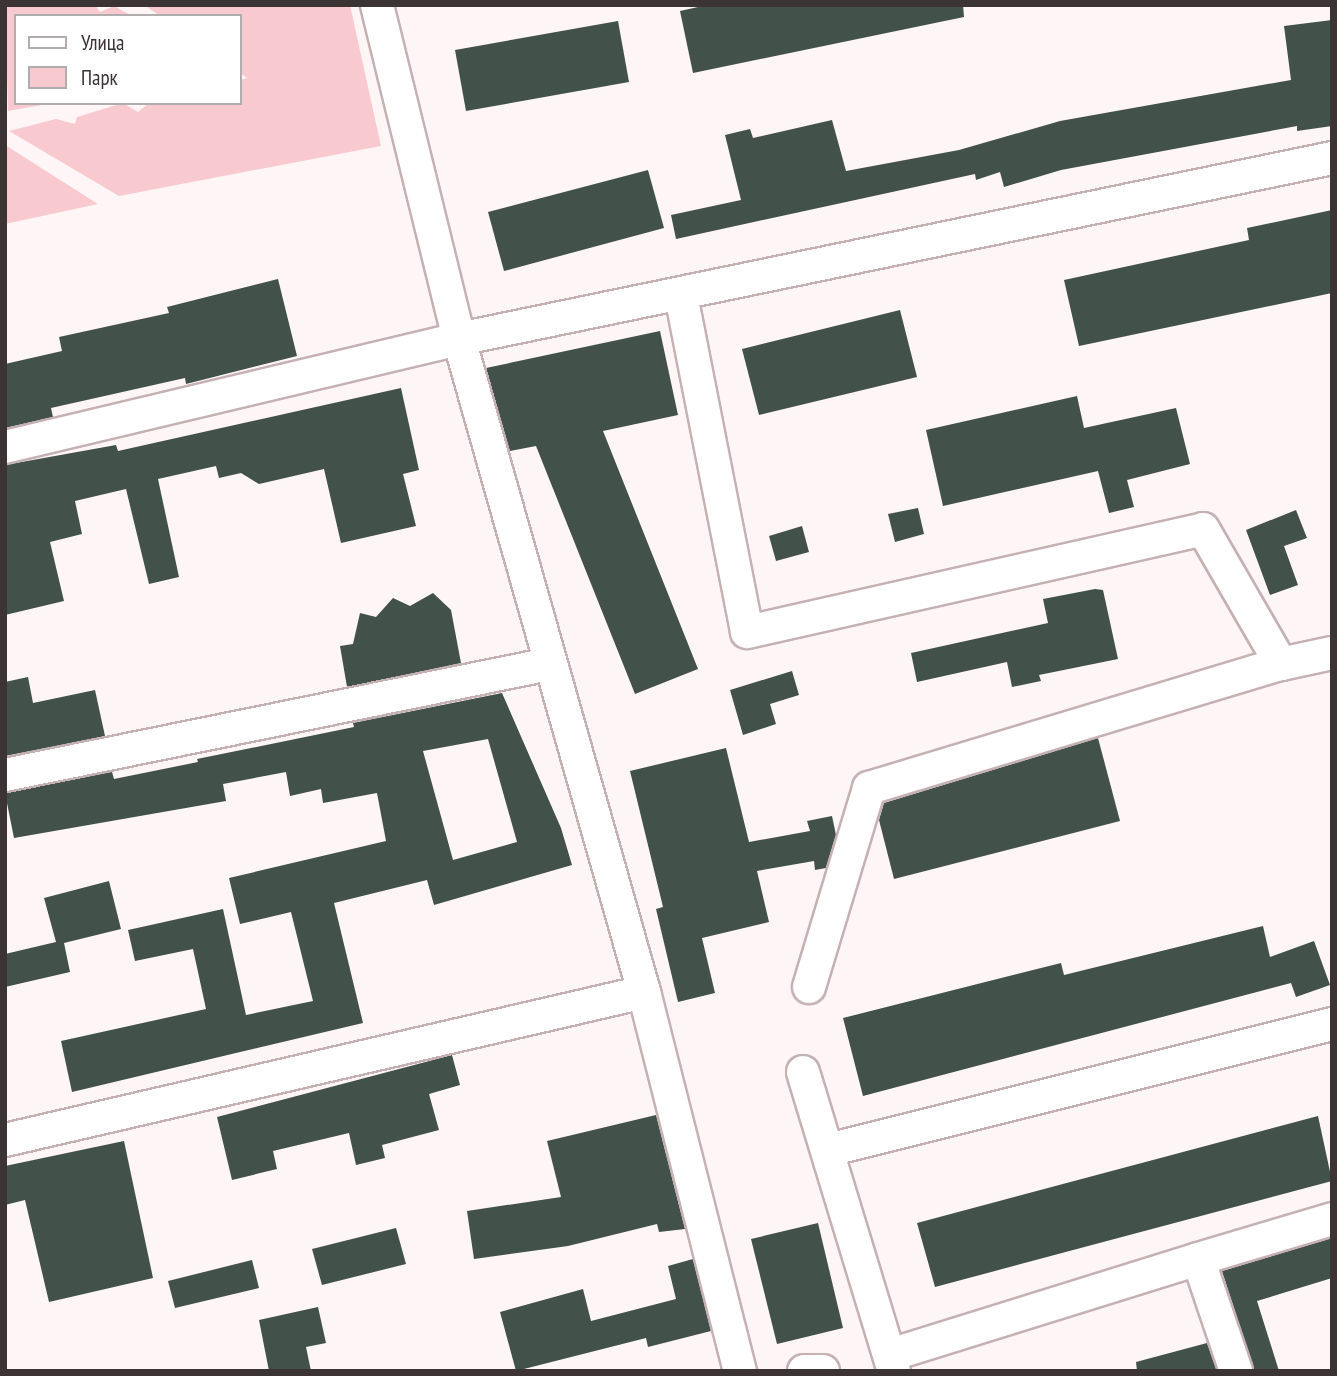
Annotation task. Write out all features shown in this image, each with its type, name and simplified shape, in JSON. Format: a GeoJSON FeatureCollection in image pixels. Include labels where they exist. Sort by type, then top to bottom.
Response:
{"type":"FeatureCollection","features":[{"type":"Feature","properties":{"kind":"street"},"geometry":{"type":"LineString","coordinates":[[377,5],[459,340],[644,992],[740,1371]]}},
{"type":"Feature","properties":{"kind":"street"},"geometry":{"type":"LineString","coordinates":[[5,447],[459,340],[1332,158]]}},
{"type":"Feature","properties":{"kind":"street"},"geometry":{"type":"LineString","coordinates":[[681,295],[747,632],[1203,529],[1281,664]]}},
{"type":"Feature","properties":{"kind":"street"},"geometry":{"type":"LineString","coordinates":[[809,987],[869,788],[1281,664],[1332,653]]}},
{"type":"Feature","properties":{"kind":"street"},"geometry":{"type":"LineString","coordinates":[[5,775],[549,664]]}},
{"type":"Feature","properties":{"kind":"street"},"geometry":{"type":"LineString","coordinates":[[5,1140],[644,992]]}},
{"type":"Feature","properties":{"kind":"street"},"geometry":{"type":"LineString","coordinates":[[828,1150],[1332,1024]]}},
{"type":"Feature","properties":{"kind":"street"},"geometry":{"type":"LineString","coordinates":[[803,1072],[892,1363],[1198,1259],[1332,1219]]}},
{"type":"Feature","properties":{"kind":"street"},"geometry":{"type":"LineString","coordinates":[[1198,1259],[1236,1371]]}},
{"type":"Feature","properties":{"kind":"street"},"geometry":{"type":"LineString","coordinates":[[804,1371],[823,1371]]}},
{"type":"Feature","properties":{"kind":"green space"},"geometry":{"type":"Polygon","coordinates":[[[5,5],[95,5],[100,12],[114,6],[128,14],[14,14],[14,105],[42,105],[8,111],[5,5]]]}},
{"type":"Feature","properties":{"kind":"green space"},"geometry":{"type":"Polygon","coordinates":[[[144,5],[350,5],[381,146],[119,196],[9,131],[56,119],[75,124],[77,117],[116,105],[126,105],[138,112],[147,105],[242,105],[242,79],[247,78],[242,74],[242,14],[157,14],[144,5]]]}},
{"type":"Feature","properties":{"kind":"green space"},"geometry":{"type":"Polygon","coordinates":[[[5,145],[98,204],[5,224],[5,145]]]}},
{"type":"Feature","properties":{"kind":"building"},"geometry":{"type":"Polygon","coordinates":[[[707,5],[963,5],[964,17],[693,73],[680,11],[707,5]]]}},
{"type":"Feature","properties":{"kind":"building"},"geometry":{"type":"Polygon","coordinates":[[[1332,20],[1332,126],[1297,131],[1297,126],[1061,170],[1004,187],[1000,172],[976,180],[975,174],[676,239],[671,215],[741,200],[725,135],[750,129],[753,138],[832,120],[846,171],[959,150],[1060,121],[1291,80],[1284,26],[1332,20]]]}},
{"type":"Feature","properties":{"kind":"building"},"geometry":{"type":"Polygon","coordinates":[[[618,21],[629,82],[466,111],[455,50],[618,21]]]}},
{"type":"Feature","properties":{"kind":"building"},"geometry":{"type":"Polygon","coordinates":[[[648,170],[664,228],[504,271],[488,212],[648,170]]]}},
{"type":"Feature","properties":{"kind":"building"},"geometry":{"type":"Polygon","coordinates":[[[1332,210],[1332,293],[1079,346],[1064,280],[1249,240],[1247,228],[1332,210]]]}},
{"type":"Feature","properties":{"kind":"building"},"geometry":{"type":"Polygon","coordinates":[[[278,279],[297,356],[186,384],[185,378],[51,408],[53,417],[5,428],[5,364],[62,351],[59,337],[169,313],[167,307],[278,279]]]}},
{"type":"Feature","properties":{"kind":"building"},"geometry":{"type":"Polygon","coordinates":[[[900,310],[917,377],[759,415],[742,349],[900,310]]]}},
{"type":"Feature","properties":{"kind":"building"},"geometry":{"type":"Polygon","coordinates":[[[660,331],[678,415],[603,431],[698,669],[635,694],[536,446],[510,451],[486,368],[660,331]]]}},
{"type":"Feature","properties":{"kind":"building"},"geometry":{"type":"Polygon","coordinates":[[[401,388],[419,470],[403,474],[416,526],[341,543],[324,469],[259,484],[241,473],[219,478],[216,466],[158,479],[179,577],[149,584],[126,489],[75,501],[82,534],[50,542],[64,601],[5,615],[5,465],[116,445],[118,451],[401,388]]]}},
{"type":"Feature","properties":{"kind":"building"},"geometry":{"type":"Polygon","coordinates":[[[1077,396],[1084,428],[1176,408],[1190,464],[1127,480],[1134,507],[1109,513],[1098,471],[943,506],[926,430],[1077,396]]]}},
{"type":"Feature","properties":{"kind":"building"},"geometry":{"type":"Polygon","coordinates":[[[918,508],[924,534],[895,542],[888,514],[918,508]]]}},
{"type":"Feature","properties":{"kind":"building"},"geometry":{"type":"Polygon","coordinates":[[[1296,510],[1307,538],[1284,546],[1298,585],[1270,595],[1246,530],[1296,510]]]}},
{"type":"Feature","properties":{"kind":"building"},"geometry":{"type":"Polygon","coordinates":[[[802,526],[809,552],[776,561],[769,536],[802,526]]]}},
{"type":"Feature","properties":{"kind":"building"},"geometry":{"type":"Polygon","coordinates":[[[1095,589],[1103,590],[1118,659],[1039,675],[1041,681],[1012,687],[1007,662],[917,682],[911,653],[1048,623],[1043,599],[1095,589]]]}},
{"type":"Feature","properties":{"kind":"building"},"geometry":{"type":"Polygon","coordinates":[[[433,593],[451,610],[461,663],[347,687],[340,646],[353,644],[360,613],[376,617],[393,598],[410,606],[433,593]]]}},
{"type":"Feature","properties":{"kind":"building"},"geometry":{"type":"Polygon","coordinates":[[[792,671],[799,695],[770,704],[776,724],[743,735],[730,690],[792,671]]]}},
{"type":"Feature","properties":{"kind":"building"},"geometry":{"type":"Polygon","coordinates":[[[28,677],[33,703],[95,690],[105,736],[5,756],[5,682],[28,677]]]}},
{"type":"Feature","properties":{"kind":"building"},"geometry":{"type":"Polygon","coordinates":[[[502,693],[561,828],[572,865],[434,905],[427,880],[334,903],[363,1023],[72,1092],[61,1041],[206,1009],[193,949],[135,961],[128,930],[223,909],[246,1015],[313,1001],[291,912],[240,924],[229,878],[386,841],[377,793],[323,803],[321,789],[290,796],[286,772],[223,784],[226,801],[14,838],[5,793],[112,772],[114,779],[354,727],[353,723],[502,693]],[[488,739],[423,751],[453,860],[517,842],[488,739]]]}},
{"type":"Feature","properties":{"kind":"building"},"geometry":{"type":"Polygon","coordinates":[[[1098,738],[1120,821],[894,879],[879,820],[884,803],[1098,738]]]}},
{"type":"Feature","properties":{"kind":"building"},"geometry":{"type":"Polygon","coordinates":[[[726,748],[749,842],[810,831],[807,821],[832,816],[836,835],[826,868],[815,870],[814,861],[757,871],[769,922],[702,938],[715,993],[678,1002],[656,909],[663,907],[630,771],[726,748]]]}},
{"type":"Feature","properties":{"kind":"building"},"geometry":{"type":"Polygon","coordinates":[[[109,881],[121,929],[64,943],[70,972],[5,987],[5,954],[56,942],[44,898],[109,881]]]}},
{"type":"Feature","properties":{"kind":"building"},"geometry":{"type":"Polygon","coordinates":[[[1263,926],[1270,957],[1314,941],[1330,985],[1296,997],[1291,983],[863,1096],[843,1018],[1061,963],[1064,975],[1263,926]]]}},
{"type":"Feature","properties":{"kind":"building"},"geometry":{"type":"Polygon","coordinates":[[[452,1055],[460,1085],[429,1094],[439,1130],[382,1145],[385,1158],[356,1165],[349,1133],[273,1151],[277,1169],[232,1180],[217,1117],[452,1055]]]}},
{"type":"Feature","properties":{"kind":"building"},"geometry":{"type":"Polygon","coordinates":[[[656,1115],[685,1229],[659,1232],[657,1224],[568,1246],[474,1259],[467,1211],[561,1197],[547,1141],[656,1115]]]}},
{"type":"Feature","properties":{"kind":"building"},"geometry":{"type":"Polygon","coordinates":[[[1318,1116],[1332,1181],[935,1287],[917,1223],[1318,1116]]]}},
{"type":"Feature","properties":{"kind":"building"},"geometry":{"type":"Polygon","coordinates":[[[124,1141],[153,1278],[49,1302],[25,1200],[5,1205],[5,1166],[124,1141]]]}},
{"type":"Feature","properties":{"kind":"building"},"geometry":{"type":"Polygon","coordinates":[[[818,1223],[843,1328],[777,1344],[751,1239],[818,1223]]]}},
{"type":"Feature","properties":{"kind":"building"},"geometry":{"type":"Polygon","coordinates":[[[396,1228],[406,1264],[322,1285],[312,1249],[396,1228]]]}},
{"type":"Feature","properties":{"kind":"building"},"geometry":{"type":"Polygon","coordinates":[[[1332,1238],[1332,1278],[1257,1301],[1279,1371],[1254,1371],[1222,1271],[1332,1238]]]}},
{"type":"Feature","properties":{"kind":"building"},"geometry":{"type":"Polygon","coordinates":[[[693,1259],[711,1331],[648,1347],[646,1338],[516,1371],[500,1312],[583,1289],[591,1321],[676,1299],[668,1266],[693,1259]]]}},
{"type":"Feature","properties":{"kind":"building"},"geometry":{"type":"Polygon","coordinates":[[[252,1260],[259,1288],[175,1308],[168,1281],[252,1260]]]}},
{"type":"Feature","properties":{"kind":"building"},"geometry":{"type":"Polygon","coordinates":[[[318,1307],[326,1343],[306,1347],[311,1371],[269,1371],[259,1320],[318,1307]]]}},
{"type":"Feature","properties":{"kind":"building"},"geometry":{"type":"Polygon","coordinates":[[[1207,1343],[1217,1371],[1137,1371],[1136,1362],[1207,1343]]]}}]}
